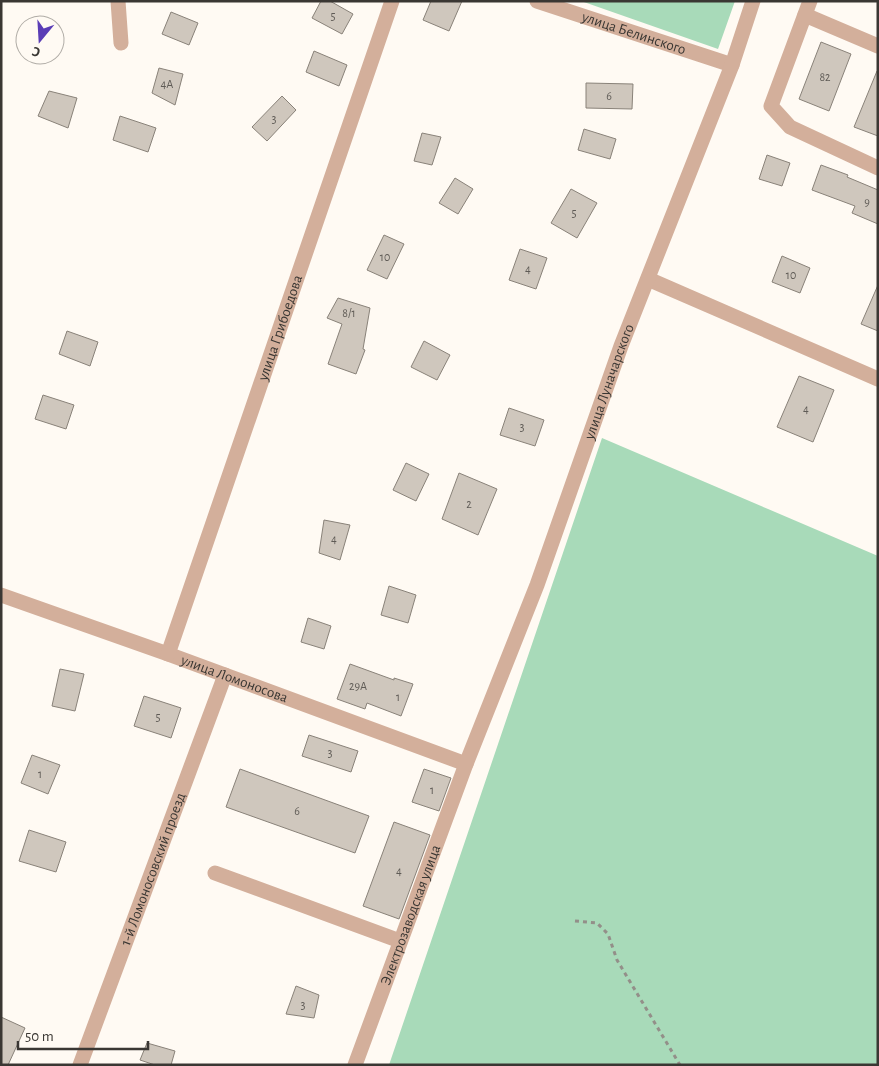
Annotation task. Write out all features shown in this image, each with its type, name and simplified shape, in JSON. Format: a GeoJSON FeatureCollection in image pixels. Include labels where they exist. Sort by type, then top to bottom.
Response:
{"type":"FeatureCollection","features":[{"type":"Feature","properties":{"kind":"street"},"geometry":{"type":"LineString","coordinates":[[118,1],[121,44]]}},
{"type":"Feature","properties":{"kind":"street","name":"улица Грибоедова"},"geometry":{"type":"LineString","coordinates":[[168,654],[392,1]]}},
{"type":"Feature","properties":{"kind":"street","name":"улица Белинского"},"geometry":{"type":"LineString","coordinates":[[537,1],[732,65]]}},
{"type":"Feature","properties":{"kind":"street","name":"улица Луначарского"},"geometry":{"type":"LineString","coordinates":[[466,764],[537,585],[621,346],[732,65],[753,1]]}},
{"type":"Feature","properties":{"kind":"street"},"geometry":{"type":"LineString","coordinates":[[878,46],[807,8],[771,106],[790,127],[878,168]]}},
{"type":"Feature","properties":{"kind":"street"},"geometry":{"type":"LineString","coordinates":[[648,279],[878,379]]}},
{"type":"Feature","properties":{"kind":"street","name":"улица Ломоносова"},"geometry":{"type":"LineString","coordinates":[[1,595],[168,654],[466,764]]}},
{"type":"Feature","properties":{"kind":"street","name":"1-й Ломоносовский проезд"},"geometry":{"type":"LineString","coordinates":[[80,1065],[225,675]]}},
{"type":"Feature","properties":{"kind":"street","name":"Электрозаводская улица"},"geometry":{"type":"LineString","coordinates":[[355,1065],[466,764]]}},
{"type":"Feature","properties":{"kind":"street"},"geometry":{"type":"LineString","coordinates":[[215,873],[400,942]]}},
{"type":"Feature","properties":{"kind":"path"},"geometry":{"type":"LineString","coordinates":[[575,921],[597,923],[608,934],[617,960],[680,1065]]}},
{"type":"Feature","properties":{"kind":"green space"},"geometry":{"type":"Polygon","coordinates":[[[581,1],[735,1],[718,49],[581,1]]]}},
{"type":"Feature","properties":{"kind":"green space"},"geometry":{"type":"Polygon","coordinates":[[[602,438],[878,556],[878,1065],[389,1065],[602,438]]]}},
{"type":"Feature","properties":{"kind":"building"},"geometry":{"type":"Polygon","coordinates":[[[321,1],[330,1],[353,14],[342,34],[312,18],[321,1]]]}},
{"type":"Feature","properties":{"kind":"building"},"geometry":{"type":"Polygon","coordinates":[[[431,1],[462,1],[449,31],[423,20],[431,1]]]}},
{"type":"Feature","properties":{"kind":"building"},"geometry":{"type":"Polygon","coordinates":[[[171,12],[198,23],[189,45],[162,34],[171,12]]]}},
{"type":"Feature","properties":{"kind":"building"},"geometry":{"type":"Polygon","coordinates":[[[821,42],[851,54],[829,111],[799,99],[821,42]]]}},
{"type":"Feature","properties":{"kind":"building"},"geometry":{"type":"Polygon","coordinates":[[[314,51],[347,65],[339,86],[306,72],[314,51]]]}},
{"type":"Feature","properties":{"kind":"building"},"geometry":{"type":"Polygon","coordinates":[[[159,68],[183,74],[175,105],[152,93],[159,68]]]}},
{"type":"Feature","properties":{"kind":"building"},"geometry":{"type":"Polygon","coordinates":[[[878,71],[878,136],[854,127],[878,71]]]}},
{"type":"Feature","properties":{"kind":"building"},"geometry":{"type":"Polygon","coordinates":[[[586,83],[633,84],[632,109],[586,108],[586,83]]]}},
{"type":"Feature","properties":{"kind":"building"},"geometry":{"type":"Polygon","coordinates":[[[49,91],[77,98],[68,128],[38,116],[49,91]]]}},
{"type":"Feature","properties":{"kind":"building"},"geometry":{"type":"Polygon","coordinates":[[[282,96],[296,110],[267,141],[252,127],[282,96]]]}},
{"type":"Feature","properties":{"kind":"building"},"geometry":{"type":"Polygon","coordinates":[[[120,116],[156,128],[148,152],[113,140],[120,116]]]}},
{"type":"Feature","properties":{"kind":"building"},"geometry":{"type":"Polygon","coordinates":[[[584,129],[616,139],[610,159],[578,150],[584,129]]]}},
{"type":"Feature","properties":{"kind":"building"},"geometry":{"type":"Polygon","coordinates":[[[422,133],[441,137],[432,165],[414,161],[422,133]]]}},
{"type":"Feature","properties":{"kind":"building"},"geometry":{"type":"Polygon","coordinates":[[[767,155],[790,163],[782,186],[759,179],[767,155]]]}},
{"type":"Feature","properties":{"kind":"building"},"geometry":{"type":"Polygon","coordinates":[[[821,165],[848,175],[847,177],[878,190],[878,224],[852,213],[855,206],[812,190],[821,165]]]}},
{"type":"Feature","properties":{"kind":"building"},"geometry":{"type":"Polygon","coordinates":[[[455,178],[473,189],[458,214],[439,203],[455,178]]]}},
{"type":"Feature","properties":{"kind":"building"},"geometry":{"type":"Polygon","coordinates":[[[571,189],[597,203],[577,238],[551,223],[571,189]]]}},
{"type":"Feature","properties":{"kind":"building"},"geometry":{"type":"Polygon","coordinates":[[[384,235],[404,244],[387,279],[367,270],[384,235]]]}},
{"type":"Feature","properties":{"kind":"building"},"geometry":{"type":"Polygon","coordinates":[[[520,249],[547,258],[536,289],[509,280],[520,249]]]}},
{"type":"Feature","properties":{"kind":"building"},"geometry":{"type":"Polygon","coordinates":[[[782,256],[810,268],[800,293],[772,282],[782,256]]]}},
{"type":"Feature","properties":{"kind":"building"},"geometry":{"type":"Polygon","coordinates":[[[878,285],[878,331],[861,324],[878,285]]]}},
{"type":"Feature","properties":{"kind":"building"},"geometry":{"type":"Polygon","coordinates":[[[338,298],[370,308],[363,349],[365,350],[356,374],[328,364],[342,324],[327,318],[338,298]]]}},
{"type":"Feature","properties":{"kind":"building"},"geometry":{"type":"Polygon","coordinates":[[[67,331],[98,342],[90,366],[59,354],[67,331]]]}},
{"type":"Feature","properties":{"kind":"building"},"geometry":{"type":"Polygon","coordinates":[[[424,341],[450,355],[437,380],[411,367],[424,341]]]}},
{"type":"Feature","properties":{"kind":"building"},"geometry":{"type":"Polygon","coordinates":[[[799,376],[834,390],[813,442],[777,427],[799,376]]]}},
{"type":"Feature","properties":{"kind":"building"},"geometry":{"type":"Polygon","coordinates":[[[43,395],[74,405],[66,429],[35,419],[43,395]]]}},
{"type":"Feature","properties":{"kind":"building"},"geometry":{"type":"Polygon","coordinates":[[[509,408],[544,420],[535,446],[500,435],[509,408]]]}},
{"type":"Feature","properties":{"kind":"building"},"geometry":{"type":"Polygon","coordinates":[[[406,463],[429,474],[416,501],[393,490],[406,463]]]}},
{"type":"Feature","properties":{"kind":"building"},"geometry":{"type":"Polygon","coordinates":[[[459,473],[497,489],[478,535],[442,519],[459,473]]]}},
{"type":"Feature","properties":{"kind":"building"},"geometry":{"type":"Polygon","coordinates":[[[324,520],[350,525],[340,560],[319,553],[324,520]]]}},
{"type":"Feature","properties":{"kind":"building"},"geometry":{"type":"Polygon","coordinates":[[[389,586],[416,595],[408,623],[381,615],[389,586]]]}},
{"type":"Feature","properties":{"kind":"building"},"geometry":{"type":"Polygon","coordinates":[[[308,618],[331,626],[324,649],[301,642],[308,618]]]}},
{"type":"Feature","properties":{"kind":"building"},"geometry":{"type":"Polygon","coordinates":[[[350,664],[394,680],[394,678],[413,684],[401,716],[367,703],[365,709],[337,699],[350,664]]]}},
{"type":"Feature","properties":{"kind":"building"},"geometry":{"type":"Polygon","coordinates":[[[60,669],[84,674],[75,711],[52,706],[60,669]]]}},
{"type":"Feature","properties":{"kind":"building"},"geometry":{"type":"Polygon","coordinates":[[[144,696],[181,708],[171,738],[134,726],[144,696]]]}},
{"type":"Feature","properties":{"kind":"building"},"geometry":{"type":"Polygon","coordinates":[[[309,735],[358,751],[351,772],[302,756],[309,735]]]}},
{"type":"Feature","properties":{"kind":"building"},"geometry":{"type":"Polygon","coordinates":[[[32,755],[60,765],[48,794],[21,783],[32,755]]]}},
{"type":"Feature","properties":{"kind":"building"},"geometry":{"type":"Polygon","coordinates":[[[240,769],[369,816],[355,853],[226,807],[240,769]]]}},
{"type":"Feature","properties":{"kind":"building"},"geometry":{"type":"Polygon","coordinates":[[[424,769],[451,778],[439,811],[412,802],[424,769]]]}},
{"type":"Feature","properties":{"kind":"building"},"geometry":{"type":"Polygon","coordinates":[[[394,822],[430,835],[399,919],[363,906],[394,822]]]}},
{"type":"Feature","properties":{"kind":"building"},"geometry":{"type":"Polygon","coordinates":[[[29,830],[66,842],[56,872],[19,861],[29,830]]]}},
{"type":"Feature","properties":{"kind":"building"},"geometry":{"type":"Polygon","coordinates":[[[296,986],[319,995],[314,1018],[286,1014],[296,986]]]}},
{"type":"Feature","properties":{"kind":"building"},"geometry":{"type":"Polygon","coordinates":[[[1,1017],[25,1028],[8,1065],[1,1065],[1,1017]]]}},
{"type":"Feature","properties":{"kind":"building"},"geometry":{"type":"Polygon","coordinates":[[[147,1043],[175,1051],[171,1065],[155,1065],[140,1060],[147,1043]]]}}]}
